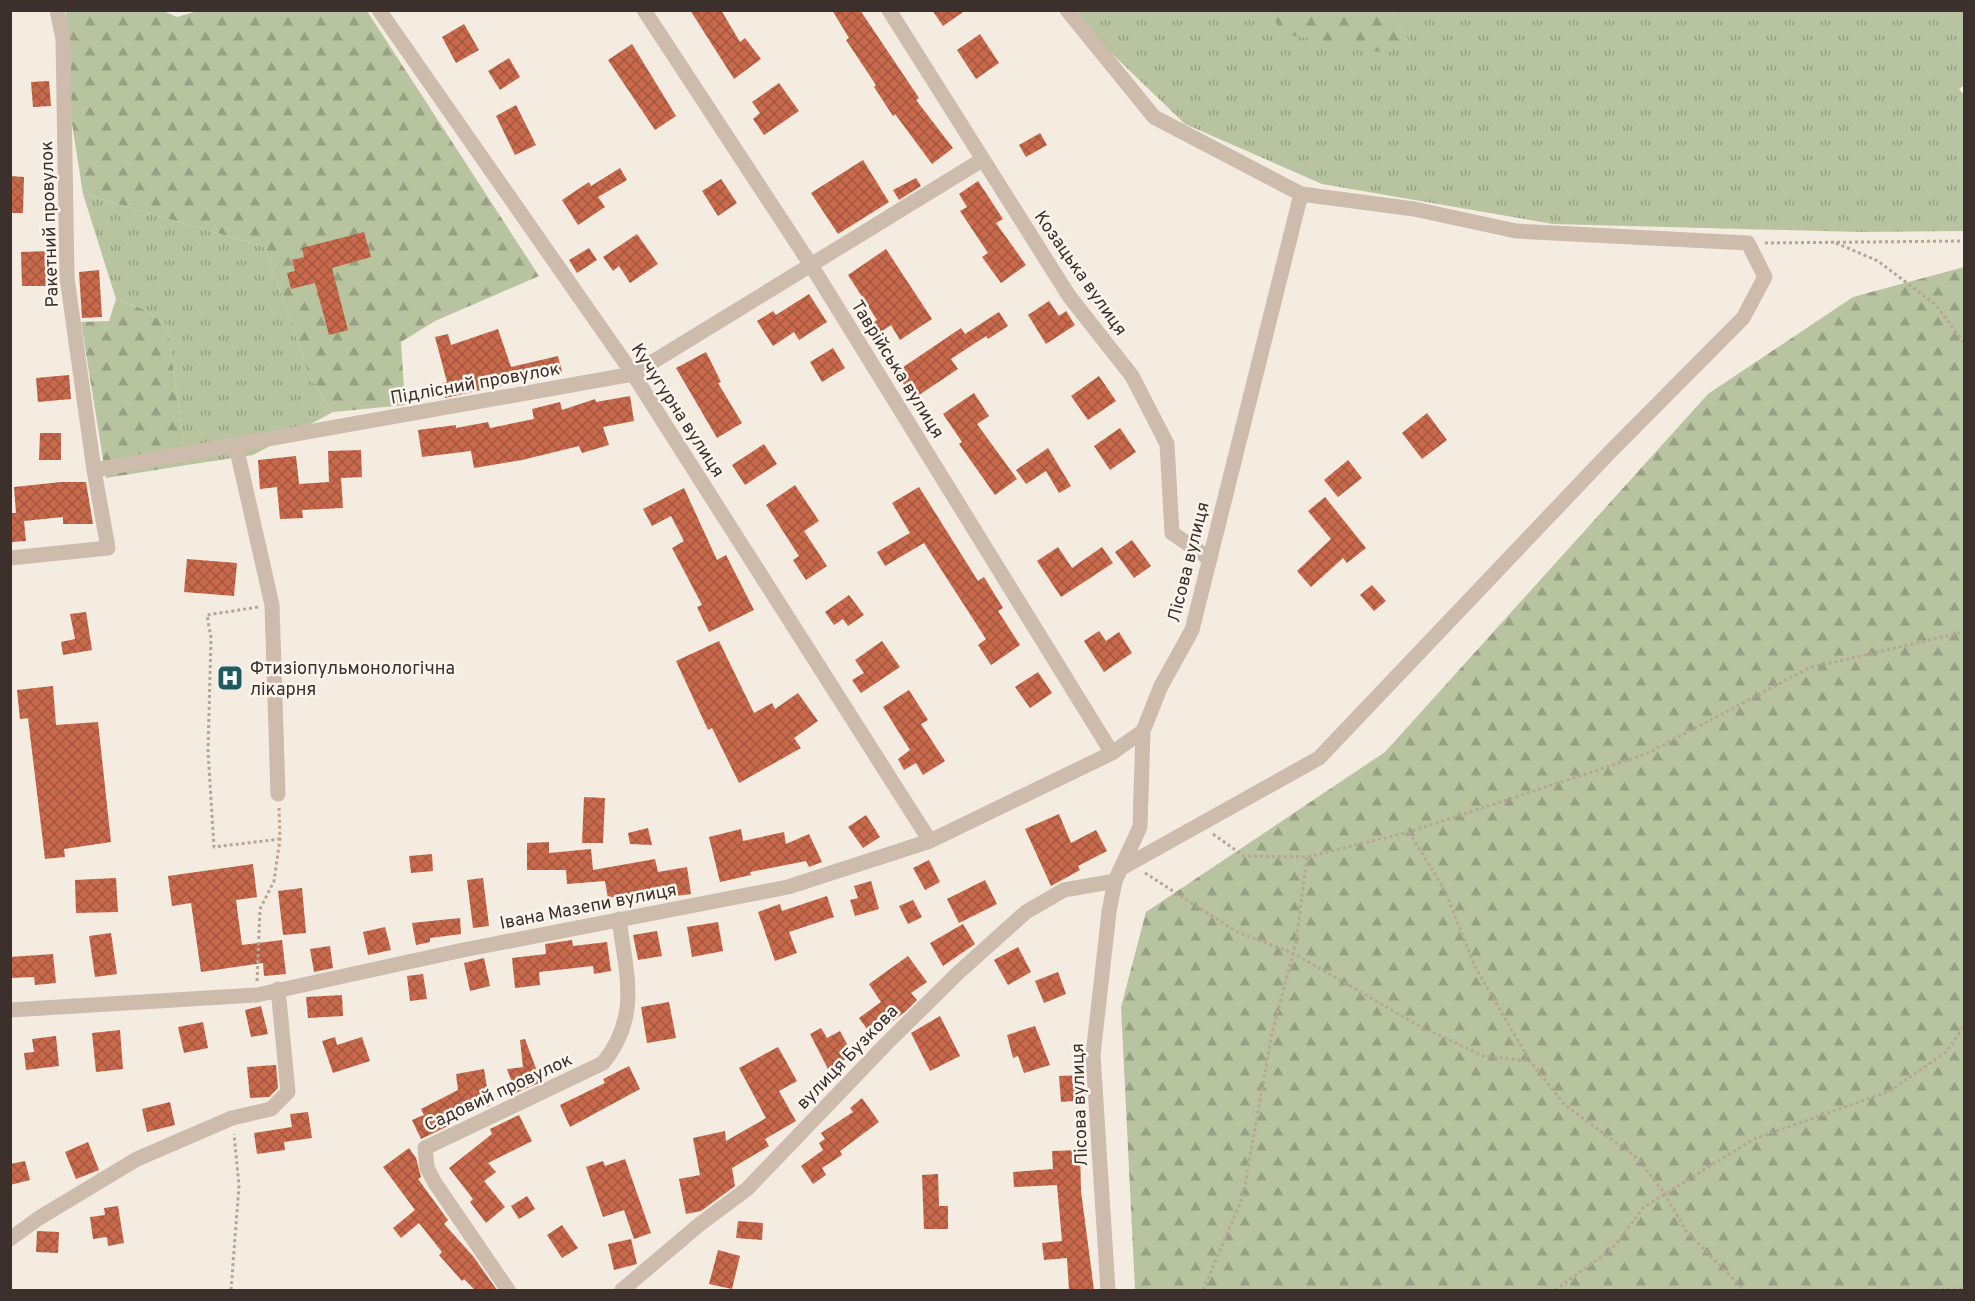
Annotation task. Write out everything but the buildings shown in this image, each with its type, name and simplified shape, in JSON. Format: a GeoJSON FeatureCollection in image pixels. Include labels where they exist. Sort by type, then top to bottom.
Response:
{"type":"FeatureCollection","features":[{"type":"Feature","properties":{"kind":"street","name":"Ракетний провулок"},"geometry":{"type":"LineString","coordinates":[[57,10],[63,39],[67,278],[94,470]]}},
{"type":"Feature","properties":{"kind":"street","name":"Таврійська вулиця"},"geometry":{"type":"LineString","coordinates":[[644,10],[811,265],[1112,753]]}},
{"type":"Feature","properties":{"kind":"street","name":"Козацька вулиця"},"geometry":{"type":"LineString","coordinates":[[890,10],[982,160],[1070,296],[1132,376],[1167,444],[1172,534],[1210,559]]}},
{"type":"Feature","properties":{"kind":"street"},"geometry":{"type":"LineString","coordinates":[[1067,10],[1154,117],[1301,194],[1414,209],[1516,231],[1748,243]]}},
{"type":"Feature","properties":{"kind":"street","name":"Кучугурна вулиця"},"geometry":{"type":"LineString","coordinates":[[385,13],[633,374],[930,841]]}},
{"type":"Feature","properties":{"kind":"street","name":"Підлісний провулок"},"geometry":{"type":"LineString","coordinates":[[94,470],[633,374],[982,160]]}},
{"type":"Feature","properties":{"kind":"street","name":"Лісова вулиця"},"geometry":{"type":"LineString","coordinates":[[1108,1290],[1093,1055],[1109,912],[1122,871],[1140,827],[1143,731],[1161,686],[1192,630],[1301,194]]}},
{"type":"Feature","properties":{"kind":"street","name":"вулиця Бузкова"},"geometry":{"type":"LineString","coordinates":[[622,1290],[700,1224],[747,1189],[885,1045],[958,973],[1026,912],[1064,890],[1122,871],[1319,758],[1610,452],[1743,318],[1765,277],[1748,243]]}},
{"type":"Feature","properties":{"kind":"street"},"geometry":{"type":"LineString","coordinates":[[236,446],[272,605],[278,794]]}},
{"type":"Feature","properties":{"kind":"street"},"geometry":{"type":"LineString","coordinates":[[10,558],[108,548],[94,470]]}},
{"type":"Feature","properties":{"kind":"street","name":"Івана Мазепи вулиця"},"geometry":{"type":"LineString","coordinates":[[10,1010],[257,994],[619,919],[788,887],[930,841],[1112,753],[1143,731]]}},
{"type":"Feature","properties":{"kind":"street","name":"Садовий провулок"},"geometry":{"type":"LineString","coordinates":[[508,1290],[435,1183],[427,1168],[425,1148],[566,1082],[603,1062],[618,1044],[624,1027],[629,997],[619,919]]}},
{"type":"Feature","properties":{"kind":"street"},"geometry":{"type":"LineString","coordinates":[[10,1239],[39,1218],[137,1160],[232,1118],[271,1109],[288,1092],[278,989]]}},
{"type":"Feature","properties":{"kind":"path"},"geometry":{"type":"LineString","coordinates":[[1748,243],[1965,241]]}},
{"type":"Feature","properties":{"kind":"path"},"geometry":{"type":"LineString","coordinates":[[1834,242],[1878,261],[1936,305],[1965,343]]}},
{"type":"Feature","properties":{"kind":"path"},"geometry":{"type":"LineString","coordinates":[[272,605],[207,615],[211,638],[208,751],[214,847],[280,839]]}},
{"type":"Feature","properties":{"kind":"path"},"geometry":{"type":"LineString","coordinates":[[1200,825],[1244,856],[1307,857],[1409,832],[1646,754],[1809,668],[1965,632]]}},
{"type":"Feature","properties":{"kind":"path"},"geometry":{"type":"LineString","coordinates":[[257,994],[260,909],[274,881],[280,839],[278,794]]}},
{"type":"Feature","properties":{"kind":"path"},"geometry":{"type":"LineString","coordinates":[[1409,832],[1445,891],[1475,967],[1530,1061],[1564,1105],[1637,1158],[1665,1194],[1686,1231],[1744,1290]]}},
{"type":"Feature","properties":{"kind":"path"},"geometry":{"type":"LineString","coordinates":[[1203,1290],[1243,1196],[1272,1033],[1293,953],[1307,857]]}},
{"type":"Feature","properties":{"kind":"path"},"geometry":{"type":"LineString","coordinates":[[1122,871],[1237,932],[1293,953],[1414,1023],[1483,1056],[1530,1061]]}},
{"type":"Feature","properties":{"kind":"path"},"geometry":{"type":"LineString","coordinates":[[1555,1290],[1612,1249],[1644,1207],[1754,1139],[1890,1091],[1946,1052],[1965,1026]]}},
{"type":"Feature","properties":{"kind":"path"},"geometry":{"type":"LineString","coordinates":[[231,1290],[239,1186],[232,1118]]}},
{"type":"Feature","properties":{"kind":"path"},"geometry":{"type":"LineString","coordinates":[[1929,1290],[1965,1289]]}},
{"type":"Feature","properties":{"kind":"green space"},"geometry":{"type":"Polygon","coordinates":[[[201,10],[367,11],[539,276],[435,321],[401,342],[405,405],[333,412],[309,375],[265,247],[83,194],[71,117],[66,11],[163,11],[177,17],[201,10]]]}},
{"type":"Feature","properties":{"kind":"green space"},"geometry":{"type":"Polygon","coordinates":[[[1078,11],[1272,11],[1281,33],[1410,43],[1392,11],[1964,11],[1964,85],[1959,89],[1964,95],[1964,231],[1860,232],[1553,224],[1322,184],[1185,124],[1101,43],[1078,11]]]}},
{"type":"Feature","properties":{"kind":"green space"},"geometry":{"type":"Polygon","coordinates":[[[1272,11],[1392,11],[1411,44],[1385,53],[1280,33],[1272,11]]]}},
{"type":"Feature","properties":{"kind":"green space"},"geometry":{"type":"Polygon","coordinates":[[[83,194],[265,247],[309,375],[333,412],[253,455],[187,465],[167,325],[145,310],[116,299],[83,194]]]}},
{"type":"Feature","properties":{"kind":"green space"},"geometry":{"type":"Polygon","coordinates":[[[1964,267],[1964,1290],[1135,1290],[1121,1007],[1146,912],[1385,752],[1708,394],[1853,297],[1964,267]]]}},
{"type":"Feature","properties":{"kind":"green space"},"geometry":{"type":"Polygon","coordinates":[[[116,299],[145,310],[167,325],[187,465],[106,478],[81,322],[109,321],[116,299]]]}},
{"type":"Feature","properties":{"kind":"place","name":"Фтизіопульмонологічна лікарня"},"geometry":{"type":"Point","coordinates":[230,678]}}]}
